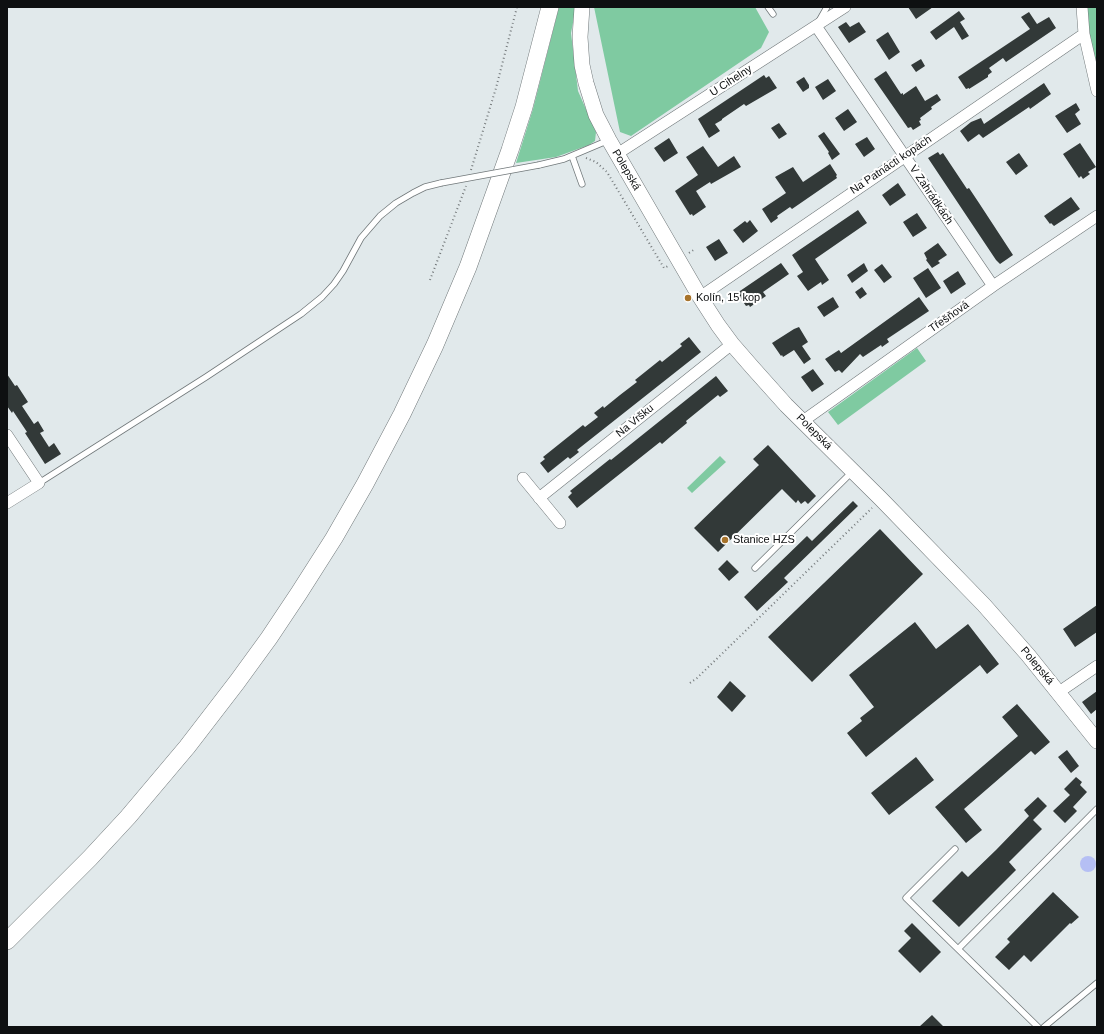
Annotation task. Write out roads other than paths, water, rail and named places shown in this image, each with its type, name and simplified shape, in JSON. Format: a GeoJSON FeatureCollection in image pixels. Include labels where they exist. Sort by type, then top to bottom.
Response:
{"type":"FeatureCollection","features":[{"type":"Feature","properties":{"kind":"main road"},"geometry":{"type":"LineString","coordinates":[[7,941],[90,858],[128,817],[187,747],[238,682],[269,638],[342,524],[402,414],[435,345],[468,267],[519,121],[550,7]]}},
{"type":"Feature","properties":{"kind":"main road","name":"Polepská"},"geometry":{"type":"LineString","coordinates":[[582,7],[580,37],[582,65],[596,115],[678,260],[700,297],[732,344],[752,368],[803,421],[984,605],[1059,692],[1097,741]]}},
{"type":"Feature","properties":{"kind":"street","name":"U Cihelny"},"geometry":{"type":"LineString","coordinates":[[617,154],[845,7]]}},
{"type":"Feature","properties":{"kind":"street"},"geometry":{"type":"LineString","coordinates":[[1082,7],[1084,34],[1097,91]]}},
{"type":"Feature","properties":{"kind":"street","name":"V Zahrádkách"},"geometry":{"type":"LineString","coordinates":[[816,26],[993,286]]}},
{"type":"Feature","properties":{"kind":"street","name":"Na Patnácti kopách"},"geometry":{"type":"LineString","coordinates":[[700,297],[1084,34]]}},
{"type":"Feature","properties":{"kind":"street","name":"Třešňová"},"geometry":{"type":"LineString","coordinates":[[803,421],[993,286],[1097,216]]}},
{"type":"Feature","properties":{"kind":"street","name":"Na Vršku"},"geometry":{"type":"LineString","coordinates":[[539,498],[732,344]]}},
{"type":"Feature","properties":{"kind":"street"},"geometry":{"type":"LineString","coordinates":[[7,435],[39,483],[7,503]]}},
{"type":"Feature","properties":{"kind":"street"},"geometry":{"type":"LineString","coordinates":[[523,478],[560,523]]}},
{"type":"Feature","properties":{"kind":"street"},"geometry":{"type":"LineString","coordinates":[[1059,692],[1097,666]]}},
{"type":"Feature","properties":{"kind":"lane"},"geometry":{"type":"LineString","coordinates":[[768,7],[773,14]]}},
{"type":"Feature","properties":{"kind":"lane"},"geometry":{"type":"LineString","coordinates":[[816,26],[827,7]]}},
{"type":"Feature","properties":{"kind":"lane"},"geometry":{"type":"LineString","coordinates":[[39,483],[206,377],[301,314],[322,298],[343,271],[361,238],[380,216],[406,197],[426,187],[441,183],[550,164],[609,140]]}},
{"type":"Feature","properties":{"kind":"lane"},"geometry":{"type":"LineString","coordinates":[[572,156],[582,184]]}},
{"type":"Feature","properties":{"kind":"lane"},"geometry":{"type":"LineString","coordinates":[[755,568],[853,471]]}},
{"type":"Feature","properties":{"kind":"lane"},"geometry":{"type":"LineString","coordinates":[[958,949],[1097,809]]}},
{"type":"Feature","properties":{"kind":"lane"},"geometry":{"type":"LineString","coordinates":[[955,850],[906,898],[1038,1027]]}},
{"type":"Feature","properties":{"kind":"lane"},"geometry":{"type":"LineString","coordinates":[[1044,1027],[1097,983]]}},
{"type":"Feature","properties":{"kind":"water"},"geometry":{"type":"Polygon","coordinates":[[[1088,856],[1094,858],[1096,864],[1094,870],[1088,872],[1082,870],[1080,864],[1082,858],[1088,856]]]}},
{"type":"Feature","properties":{"kind":"place","name":"Kolín, 15 kop"},"geometry":{"type":"Point","coordinates":[688,298]}},
{"type":"Feature","properties":{"kind":"place","name":"Stanice HZS"},"geometry":{"type":"Point","coordinates":[725,540]}}]}
